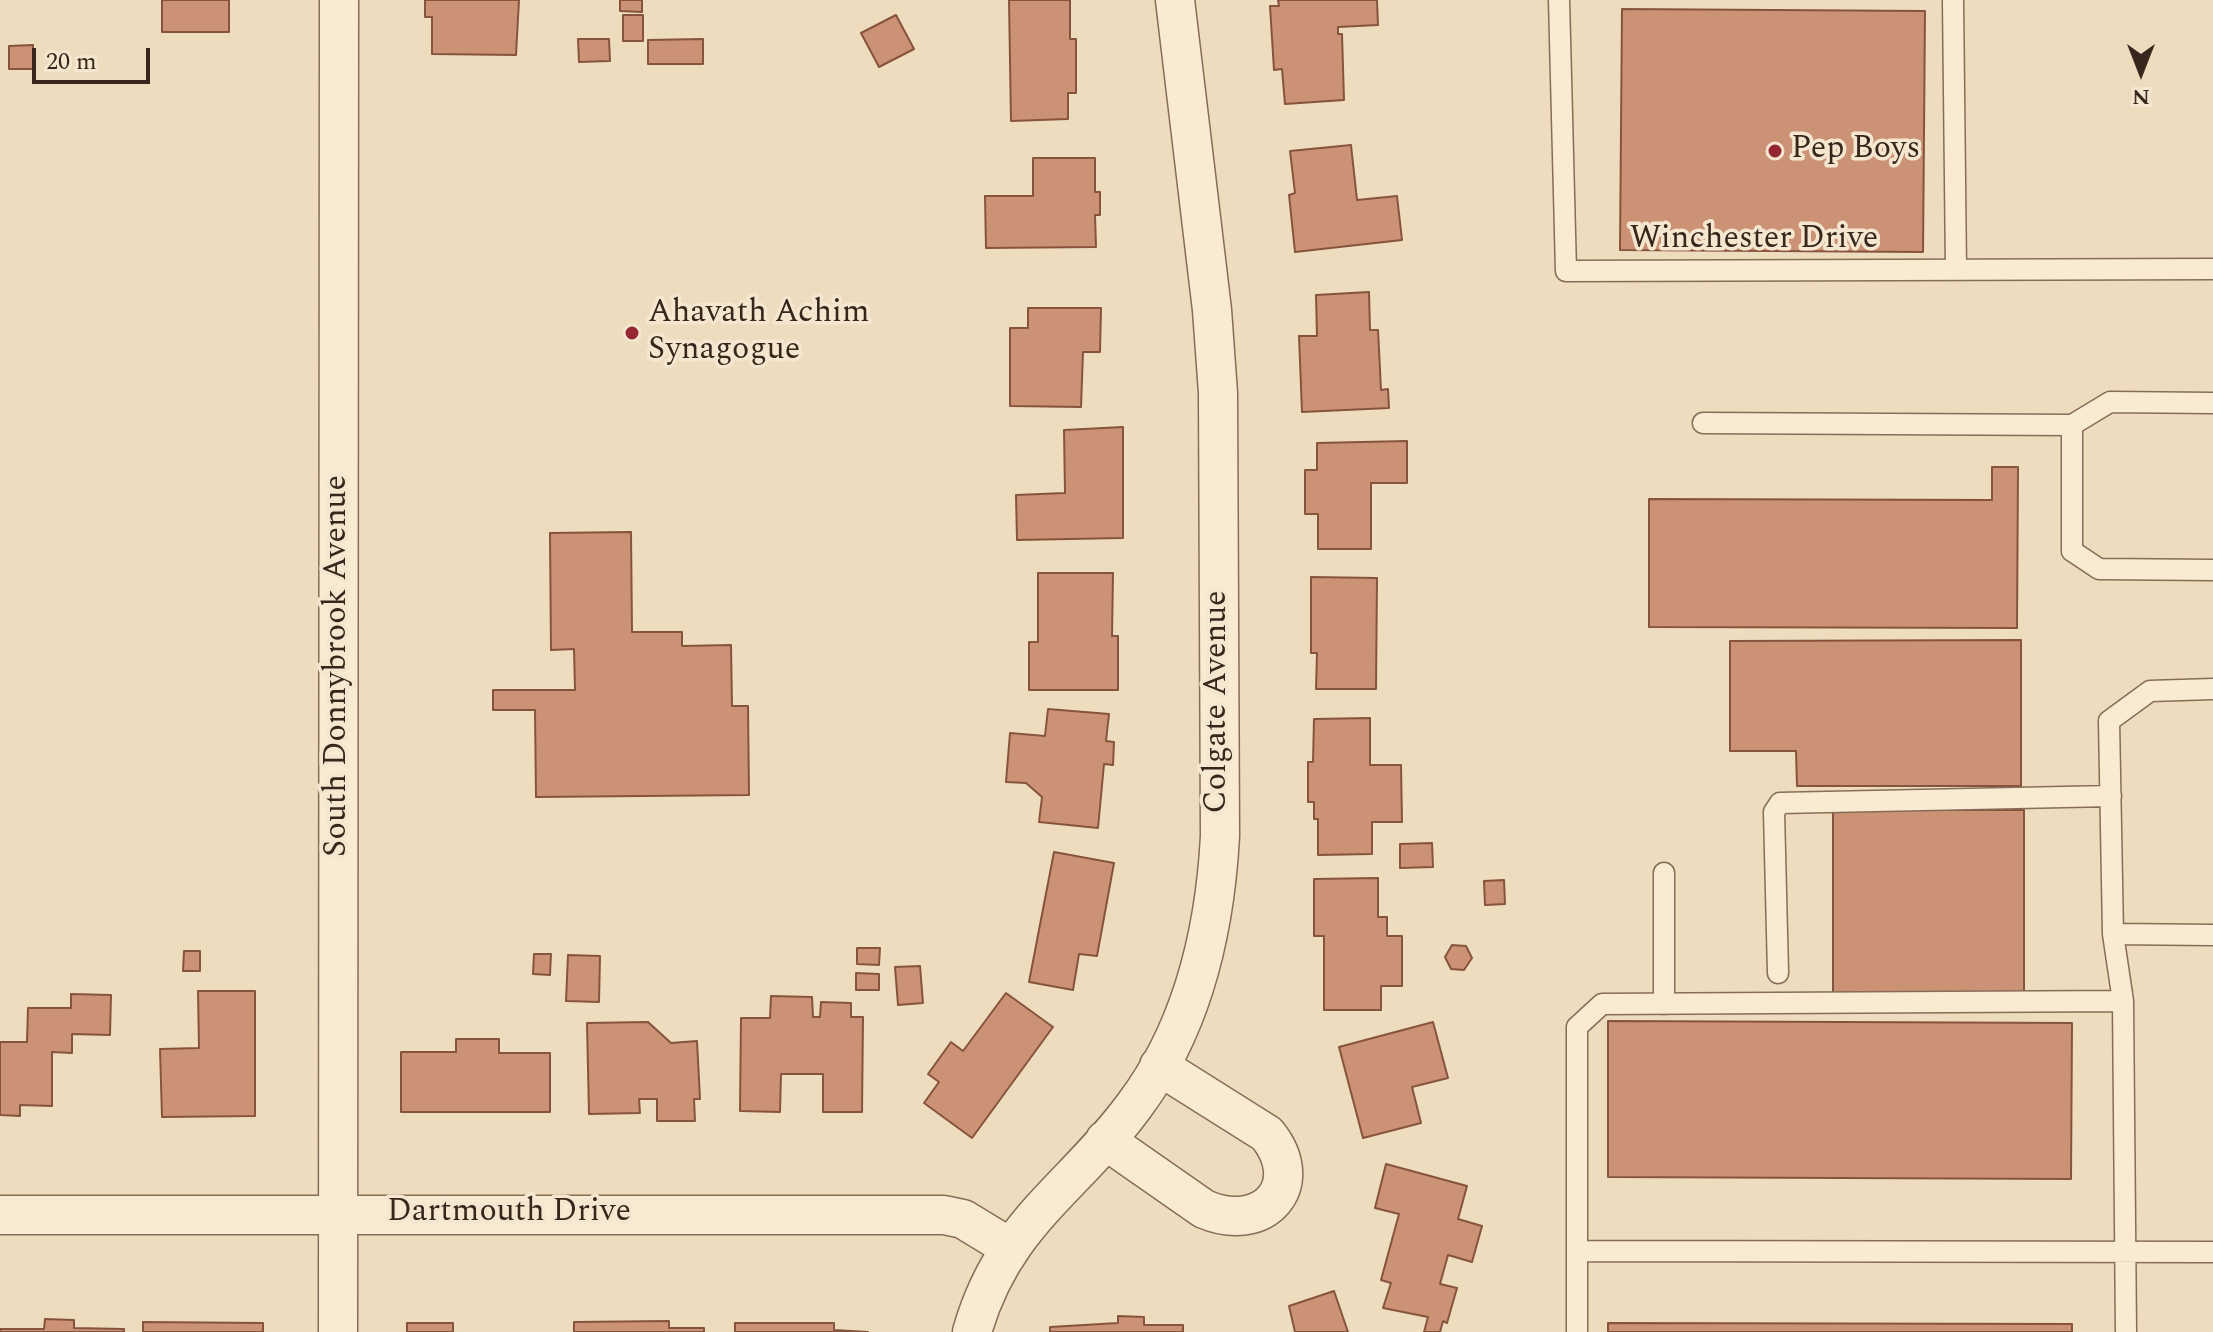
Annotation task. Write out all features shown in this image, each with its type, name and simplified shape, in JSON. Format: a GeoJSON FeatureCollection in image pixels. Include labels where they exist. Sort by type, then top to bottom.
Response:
{"type":"FeatureCollection","features":[{"type":"Feature","properties":{"kind":"street","name":"South Donnybrook Avenue"},"geometry":{"type":"LineString","coordinates":[[338,1332],[339,0]]}},
{"type":"Feature","properties":{"kind":"street","name":"Colgate Avenue"},"geometry":{"type":"LineString","coordinates":[[972,1332],[994,1272],[1009,1247],[1134,1107],[1159,1066],[1188,1004],[1210,928],[1220,836],[1218,393],[1212,310],[1175,0]]}},
{"type":"Feature","properties":{"kind":"street"},"geometry":{"type":"LineString","coordinates":[[1105,1140],[1204,1209],[1220,1216],[1252,1217],[1273,1201],[1282,1174],[1276,1145],[1267,1134],[1159,1066]]}},
{"type":"Feature","properties":{"kind":"street","name":"Dartmouth Drive"},"geometry":{"type":"LineString","coordinates":[[0,1215],[944,1215],[963,1219],[1009,1247]]}},
{"type":"Feature","properties":{"kind":"lane","name":"Winchester Drive"},"geometry":{"type":"LineString","coordinates":[[1559,0],[1566,271],[2213,269]]}},
{"type":"Feature","properties":{"kind":"lane"},"geometry":{"type":"LineString","coordinates":[[1953,0],[1956,270]]}},
{"type":"Feature","properties":{"kind":"lane"},"geometry":{"type":"LineString","coordinates":[[1703,423],[2072,425],[2110,402],[2213,403]]}},
{"type":"Feature","properties":{"kind":"lane"},"geometry":{"type":"LineString","coordinates":[[2072,425],[2072,551],[2099,569],[2213,570]]}},
{"type":"Feature","properties":{"kind":"lane"},"geometry":{"type":"LineString","coordinates":[[2126,1332],[2123,1001],[2113,934],[2109,721],[2150,691],[2213,689]]}},
{"type":"Feature","properties":{"kind":"lane"},"geometry":{"type":"LineString","coordinates":[[1778,973],[1774,812],[1780,803],[2111,796]]}},
{"type":"Feature","properties":{"kind":"lane"},"geometry":{"type":"LineString","coordinates":[[1664,873],[1664,1004]]}},
{"type":"Feature","properties":{"kind":"lane"},"geometry":{"type":"LineString","coordinates":[[2113,934],[2213,935]]}},
{"type":"Feature","properties":{"kind":"lane"},"geometry":{"type":"LineString","coordinates":[[1577,1332],[1577,1027],[1602,1004],[2123,1001]]}},
{"type":"Feature","properties":{"kind":"lane"},"geometry":{"type":"LineString","coordinates":[[1577,1251],[2213,1252]]}},
{"type":"Feature","properties":{"kind":"building"},"geometry":{"type":"Polygon","coordinates":[[[162,0],[229,0],[229,32],[162,32],[162,0]]]}},
{"type":"Feature","properties":{"kind":"building"},"geometry":{"type":"Polygon","coordinates":[[[425,0],[519,0],[516,55],[432,54],[432,17],[425,17],[425,0]]]}},
{"type":"Feature","properties":{"kind":"building"},"geometry":{"type":"Polygon","coordinates":[[[620,0],[642,0],[642,12],[620,11],[620,0]]]}},
{"type":"Feature","properties":{"kind":"building"},"geometry":{"type":"Polygon","coordinates":[[[1009,0],[1070,0],[1070,39],[1076,39],[1076,93],[1068,93],[1068,119],[1011,121],[1009,0]]]}},
{"type":"Feature","properties":{"kind":"building"},"geometry":{"type":"Polygon","coordinates":[[[1278,0],[1377,0],[1378,25],[1338,27],[1338,34],[1342,34],[1344,100],[1285,104],[1282,69],[1274,70],[1270,6],[1279,6],[1278,0]]]}},
{"type":"Feature","properties":{"kind":"building"},"geometry":{"type":"Polygon","coordinates":[[[1622,9],[1925,11],[1923,252],[1620,250],[1622,9]]]}},
{"type":"Feature","properties":{"kind":"building"},"geometry":{"type":"Polygon","coordinates":[[[623,15],[643,15],[643,41],[623,41],[623,15]]]}},
{"type":"Feature","properties":{"kind":"building"},"geometry":{"type":"Polygon","coordinates":[[[896,15],[914,49],[879,67],[861,33],[896,15]]]}},
{"type":"Feature","properties":{"kind":"building"},"geometry":{"type":"Polygon","coordinates":[[[578,39],[609,39],[610,61],[579,62],[578,39]]]}},
{"type":"Feature","properties":{"kind":"building"},"geometry":{"type":"Polygon","coordinates":[[[703,39],[703,64],[648,64],[648,40],[703,39]]]}},
{"type":"Feature","properties":{"kind":"building"},"geometry":{"type":"Polygon","coordinates":[[[33,45],[33,69],[9,69],[9,46],[33,45]]]}},
{"type":"Feature","properties":{"kind":"building"},"geometry":{"type":"Polygon","coordinates":[[[1351,145],[1357,200],[1397,196],[1402,240],[1295,252],[1289,195],[1295,193],[1290,151],[1351,145]]]}},
{"type":"Feature","properties":{"kind":"building"},"geometry":{"type":"Polygon","coordinates":[[[1033,158],[1095,158],[1095,192],[1100,192],[1100,215],[1095,215],[1096,247],[986,248],[985,196],[1033,196],[1033,158]]]}},
{"type":"Feature","properties":{"kind":"building"},"geometry":{"type":"Polygon","coordinates":[[[1369,292],[1370,330],[1378,330],[1381,390],[1388,389],[1389,408],[1302,412],[1299,336],[1317,336],[1316,295],[1369,292]]]}},
{"type":"Feature","properties":{"kind":"building"},"geometry":{"type":"Polygon","coordinates":[[[1028,308],[1101,308],[1100,352],[1083,352],[1081,407],[1010,406],[1010,328],[1028,328],[1028,308]]]}},
{"type":"Feature","properties":{"kind":"building"},"geometry":{"type":"Polygon","coordinates":[[[1123,427],[1123,538],[1017,540],[1016,495],[1065,493],[1064,430],[1123,427]]]}},
{"type":"Feature","properties":{"kind":"building"},"geometry":{"type":"Polygon","coordinates":[[[1407,441],[1407,483],[1371,483],[1371,549],[1318,549],[1318,514],[1305,514],[1305,470],[1317,470],[1317,443],[1407,441]]]}},
{"type":"Feature","properties":{"kind":"building"},"geometry":{"type":"Polygon","coordinates":[[[1992,467],[2018,467],[2017,628],[1649,627],[1649,499],[1992,500],[1992,467]]]}},
{"type":"Feature","properties":{"kind":"building"},"geometry":{"type":"Polygon","coordinates":[[[631,532],[632,632],[682,632],[682,646],[731,645],[732,706],[748,706],[749,795],[536,797],[535,710],[493,710],[493,690],[575,690],[574,649],[551,650],[550,533],[631,532]]]}},
{"type":"Feature","properties":{"kind":"building"},"geometry":{"type":"Polygon","coordinates":[[[1038,573],[1113,573],[1112,636],[1118,636],[1118,690],[1029,690],[1029,642],[1038,642],[1038,573]]]}},
{"type":"Feature","properties":{"kind":"building"},"geometry":{"type":"Polygon","coordinates":[[[1311,577],[1377,578],[1376,689],[1316,689],[1317,653],[1311,653],[1311,577]]]}},
{"type":"Feature","properties":{"kind":"building"},"geometry":{"type":"Polygon","coordinates":[[[2021,640],[2021,786],[1797,786],[1796,751],[1730,751],[1730,641],[2021,640]]]}},
{"type":"Feature","properties":{"kind":"building"},"geometry":{"type":"Polygon","coordinates":[[[1048,709],[1109,714],[1106,741],[1114,742],[1113,765],[1104,764],[1098,828],[1039,822],[1042,797],[1026,783],[1006,782],[1010,733],[1045,736],[1048,709]]]}},
{"type":"Feature","properties":{"kind":"building"},"geometry":{"type":"Polygon","coordinates":[[[1370,718],[1370,765],[1401,765],[1402,822],[1372,822],[1372,854],[1318,855],[1318,819],[1314,819],[1314,802],[1308,802],[1308,762],[1313,762],[1314,719],[1370,718]]]}},
{"type":"Feature","properties":{"kind":"building"},"geometry":{"type":"Polygon","coordinates":[[[1833,810],[2024,810],[2024,993],[1833,993],[1833,810]]]}},
{"type":"Feature","properties":{"kind":"building"},"geometry":{"type":"Polygon","coordinates":[[[1432,843],[1433,867],[1400,868],[1400,844],[1432,843]]]}},
{"type":"Feature","properties":{"kind":"building"},"geometry":{"type":"Polygon","coordinates":[[[1054,852],[1114,863],[1097,956],[1079,954],[1073,990],[1029,982],[1054,852]]]}},
{"type":"Feature","properties":{"kind":"building"},"geometry":{"type":"Polygon","coordinates":[[[1378,878],[1378,917],[1387,917],[1387,936],[1402,936],[1402,986],[1381,986],[1381,1010],[1324,1010],[1324,936],[1314,936],[1314,879],[1378,878]]]}},
{"type":"Feature","properties":{"kind":"building"},"geometry":{"type":"Polygon","coordinates":[[[1504,880],[1505,904],[1485,905],[1484,881],[1504,880]]]}},
{"type":"Feature","properties":{"kind":"building"},"geometry":{"type":"Polygon","coordinates":[[[1452,945],[1466,946],[1472,958],[1464,970],[1451,969],[1445,957],[1452,945]]]}},
{"type":"Feature","properties":{"kind":"building"},"geometry":{"type":"Polygon","coordinates":[[[857,948],[880,948],[879,965],[857,964],[857,948]]]}},
{"type":"Feature","properties":{"kind":"building"},"geometry":{"type":"Polygon","coordinates":[[[184,951],[200,951],[200,971],[183,971],[184,951]]]}},
{"type":"Feature","properties":{"kind":"building"},"geometry":{"type":"Polygon","coordinates":[[[534,954],[551,954],[550,975],[533,974],[534,954]]]}},
{"type":"Feature","properties":{"kind":"building"},"geometry":{"type":"Polygon","coordinates":[[[568,955],[600,956],[599,1002],[566,1001],[568,955]]]}},
{"type":"Feature","properties":{"kind":"building"},"geometry":{"type":"Polygon","coordinates":[[[920,966],[923,1003],[898,1005],[895,967],[920,966]]]}},
{"type":"Feature","properties":{"kind":"building"},"geometry":{"type":"Polygon","coordinates":[[[856,973],[879,974],[879,990],[856,990],[856,973]]]}},
{"type":"Feature","properties":{"kind":"building"},"geometry":{"type":"Polygon","coordinates":[[[198,991],[255,991],[255,1116],[162,1117],[160,1049],[199,1048],[198,991]]]}},
{"type":"Feature","properties":{"kind":"building"},"geometry":{"type":"Polygon","coordinates":[[[1006,993],[1053,1027],[972,1138],[924,1103],[939,1082],[928,1074],[951,1042],[963,1051],[1006,993]]]}},
{"type":"Feature","properties":{"kind":"building"},"geometry":{"type":"Polygon","coordinates":[[[71,994],[111,995],[110,1035],[72,1034],[72,1053],[52,1052],[52,1106],[20,1105],[20,1116],[0,1115],[0,1042],[27,1042],[28,1008],[71,1008],[71,994]]]}},
{"type":"Feature","properties":{"kind":"building"},"geometry":{"type":"Polygon","coordinates":[[[771,996],[812,997],[813,1017],[820,1017],[821,1002],[851,1003],[851,1017],[863,1017],[862,1112],[823,1112],[823,1074],[781,1074],[780,1112],[740,1111],[741,1018],[770,1018],[771,996]]]}},
{"type":"Feature","properties":{"kind":"building"},"geometry":{"type":"Polygon","coordinates":[[[1608,1021],[2072,1023],[2071,1179],[1608,1177],[1608,1021]]]}},
{"type":"Feature","properties":{"kind":"building"},"geometry":{"type":"Polygon","coordinates":[[[648,1022],[671,1043],[697,1041],[700,1099],[694,1099],[695,1121],[657,1121],[657,1099],[639,1099],[640,1113],[589,1114],[587,1023],[648,1022]]]}},
{"type":"Feature","properties":{"kind":"building"},"geometry":{"type":"Polygon","coordinates":[[[1433,1022],[1448,1078],[1412,1087],[1421,1123],[1363,1138],[1339,1047],[1433,1022]]]}},
{"type":"Feature","properties":{"kind":"building"},"geometry":{"type":"Polygon","coordinates":[[[456,1039],[499,1039],[499,1053],[550,1053],[550,1112],[401,1112],[401,1052],[456,1052],[456,1039]]]}},
{"type":"Feature","properties":{"kind":"building"},"geometry":{"type":"Polygon","coordinates":[[[1386,1164],[1467,1186],[1458,1219],[1482,1226],[1472,1262],[1448,1255],[1440,1284],[1457,1288],[1447,1323],[1443,1321],[1440,1332],[1424,1332],[1428,1317],[1383,1308],[1391,1283],[1381,1280],[1399,1214],[1375,1208],[1386,1164]]]}},
{"type":"Feature","properties":{"kind":"building"},"geometry":{"type":"Polygon","coordinates":[[[1334,1291],[1348,1332],[1295,1332],[1289,1306],[1334,1291]]]}},
{"type":"Feature","properties":{"kind":"building"},"geometry":{"type":"Polygon","coordinates":[[[1118,1316],[1144,1317],[1144,1325],[1183,1325],[1183,1332],[1050,1332],[1050,1327],[1118,1323],[1118,1316]]]}},
{"type":"Feature","properties":{"kind":"building"},"geometry":{"type":"Polygon","coordinates":[[[45,1319],[74,1320],[74,1328],[124,1329],[124,1332],[0,1332],[0,1329],[44,1329],[45,1319]]]}},
{"type":"Feature","properties":{"kind":"building"},"geometry":{"type":"Polygon","coordinates":[[[669,1321],[669,1328],[704,1328],[704,1332],[574,1332],[574,1322],[669,1321]]]}},
{"type":"Feature","properties":{"kind":"building"},"geometry":{"type":"Polygon","coordinates":[[[143,1322],[263,1323],[263,1332],[143,1332],[143,1322]]]}},
{"type":"Feature","properties":{"kind":"building"},"geometry":{"type":"Polygon","coordinates":[[[407,1323],[453,1323],[453,1332],[407,1332],[407,1323]]]}},
{"type":"Feature","properties":{"kind":"building"},"geometry":{"type":"Polygon","coordinates":[[[735,1323],[834,1323],[834,1330],[868,1332],[735,1332],[735,1323]]]}},
{"type":"Feature","properties":{"kind":"building"},"geometry":{"type":"Polygon","coordinates":[[[1608,1323],[2072,1324],[2072,1332],[1608,1332],[1608,1323]]]}},
{"type":"Feature","properties":{"kind":"place","name":"Pep Boys"},"geometry":{"type":"Point","coordinates":[1775,151]}},
{"type":"Feature","properties":{"kind":"place","name":"Ahavath Achim Synagogue"},"geometry":{"type":"Point","coordinates":[632,333]}}]}
